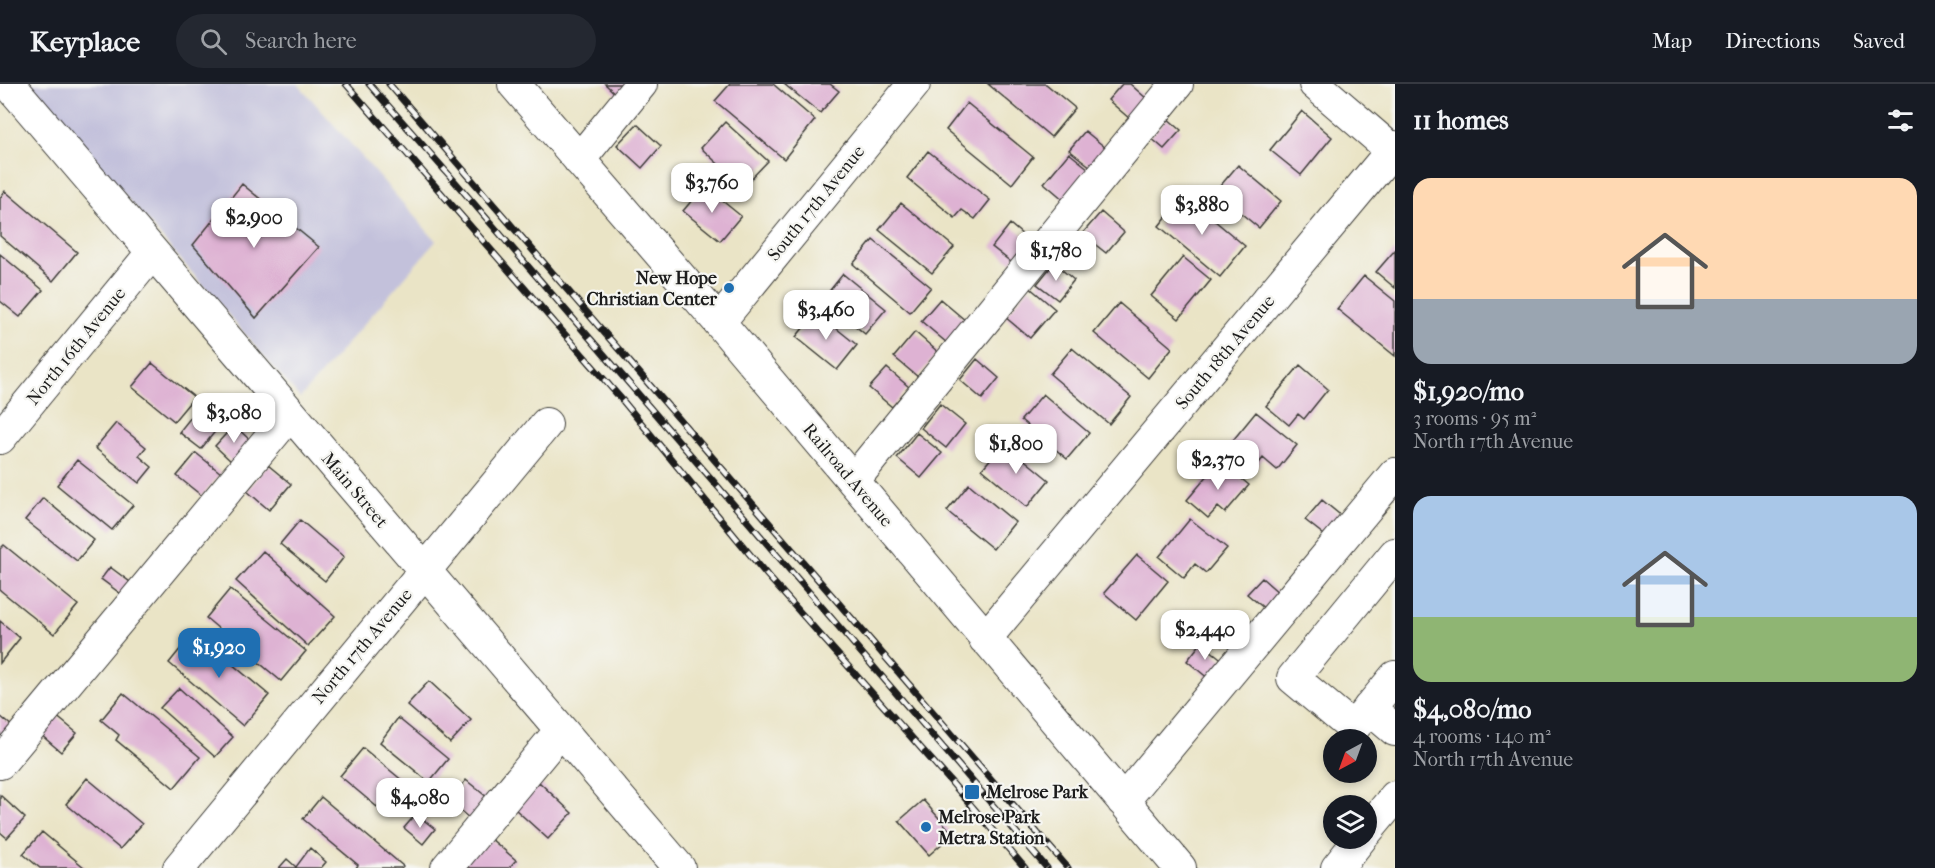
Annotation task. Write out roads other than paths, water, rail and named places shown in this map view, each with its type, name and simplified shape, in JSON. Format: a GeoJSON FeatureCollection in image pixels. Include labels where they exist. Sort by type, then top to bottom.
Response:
{"type":"FeatureCollection","features":[{"type":"Feature","properties":{"kind":"street","name":"Railroad Avenue"},"geometry":{"type":"LineString","coordinates":[[514,84],[1180,868]]}},
{"type":"Feature","properties":{"kind":"street"},"geometry":{"type":"LineString","coordinates":[[579,160],[641,84]]}},
{"type":"Feature","properties":{"kind":"street","name":"South 17th Avenue"},"geometry":{"type":"LineString","coordinates":[[718,322],[914,84]]}},
{"type":"Feature","properties":{"kind":"street"},"geometry":{"type":"LineString","coordinates":[[853,481],[1177,84]]}},
{"type":"Feature","properties":{"kind":"street"},"geometry":{"type":"LineString","coordinates":[[1316,84],[1394,151]]}},
{"type":"Feature","properties":{"kind":"street","name":"Main Street"},"geometry":{"type":"LineString","coordinates":[[8,96],[152,253],[679,868]]}},
{"type":"Feature","properties":{"kind":"street","name":"South 18th Avenue"},"geometry":{"type":"LineString","coordinates":[[986,639],[1394,151]]}},
{"type":"Feature","properties":{"kind":"street","name":"North 16th Avenue"},"geometry":{"type":"LineString","coordinates":[[0,438],[152,253]]}},
{"type":"Feature","properties":{"kind":"street"},"geometry":{"type":"LineString","coordinates":[[0,763],[290,414]]}},
{"type":"Feature","properties":{"kind":"street","name":"North 17th Avenue"},"geometry":{"type":"LineString","coordinates":[[179,868],[546,424]]}},
{"type":"Feature","properties":{"kind":"street"},"geometry":{"type":"LineString","coordinates":[[1123,801],[1395,474]]}},
{"type":"Feature","properties":{"kind":"street"},"geometry":{"type":"LineString","coordinates":[[1395,554],[1293,678],[1353,728],[1395,677]]}},
{"type":"Feature","properties":{"kind":"street"},"geometry":{"type":"LineString","coordinates":[[1369,708],[1395,730]]}},
{"type":"Feature","properties":{"kind":"street"},"geometry":{"type":"LineString","coordinates":[[447,868],[561,730]]}},
{"type":"Feature","properties":{"kind":"street"},"geometry":{"type":"LineString","coordinates":[[1377,819],[1395,797]]}},
{"type":"Feature","properties":{"kind":"street"},"geometry":{"type":"LineString","coordinates":[[1337,868],[1352,849]]}},
{"type":"Feature","properties":{"kind":"railway"},"geometry":{"type":"LineString","coordinates":[[346,84],[623,401],[767,575],[1025,868]]}},
{"type":"Feature","properties":{"kind":"railway"},"geometry":{"type":"LineString","coordinates":[[369,84],[1047,868]]}},
{"type":"Feature","properties":{"kind":"railway"},"geometry":{"type":"LineString","coordinates":[[389,84],[1068,868]]}},
{"type":"Feature","properties":{"kind":"place","name":"New Hope Christian Center"},"geometry":{"type":"Point","coordinates":[729,288]}},
{"type":"Feature","properties":{"kind":"place","name":"Melrose Park"},"geometry":{"type":"Point","coordinates":[972,792]}},
{"type":"Feature","properties":{"kind":"place","name":"Melrose Park Metra Station"},"geometry":{"type":"Point","coordinates":[926,827]}}]}
